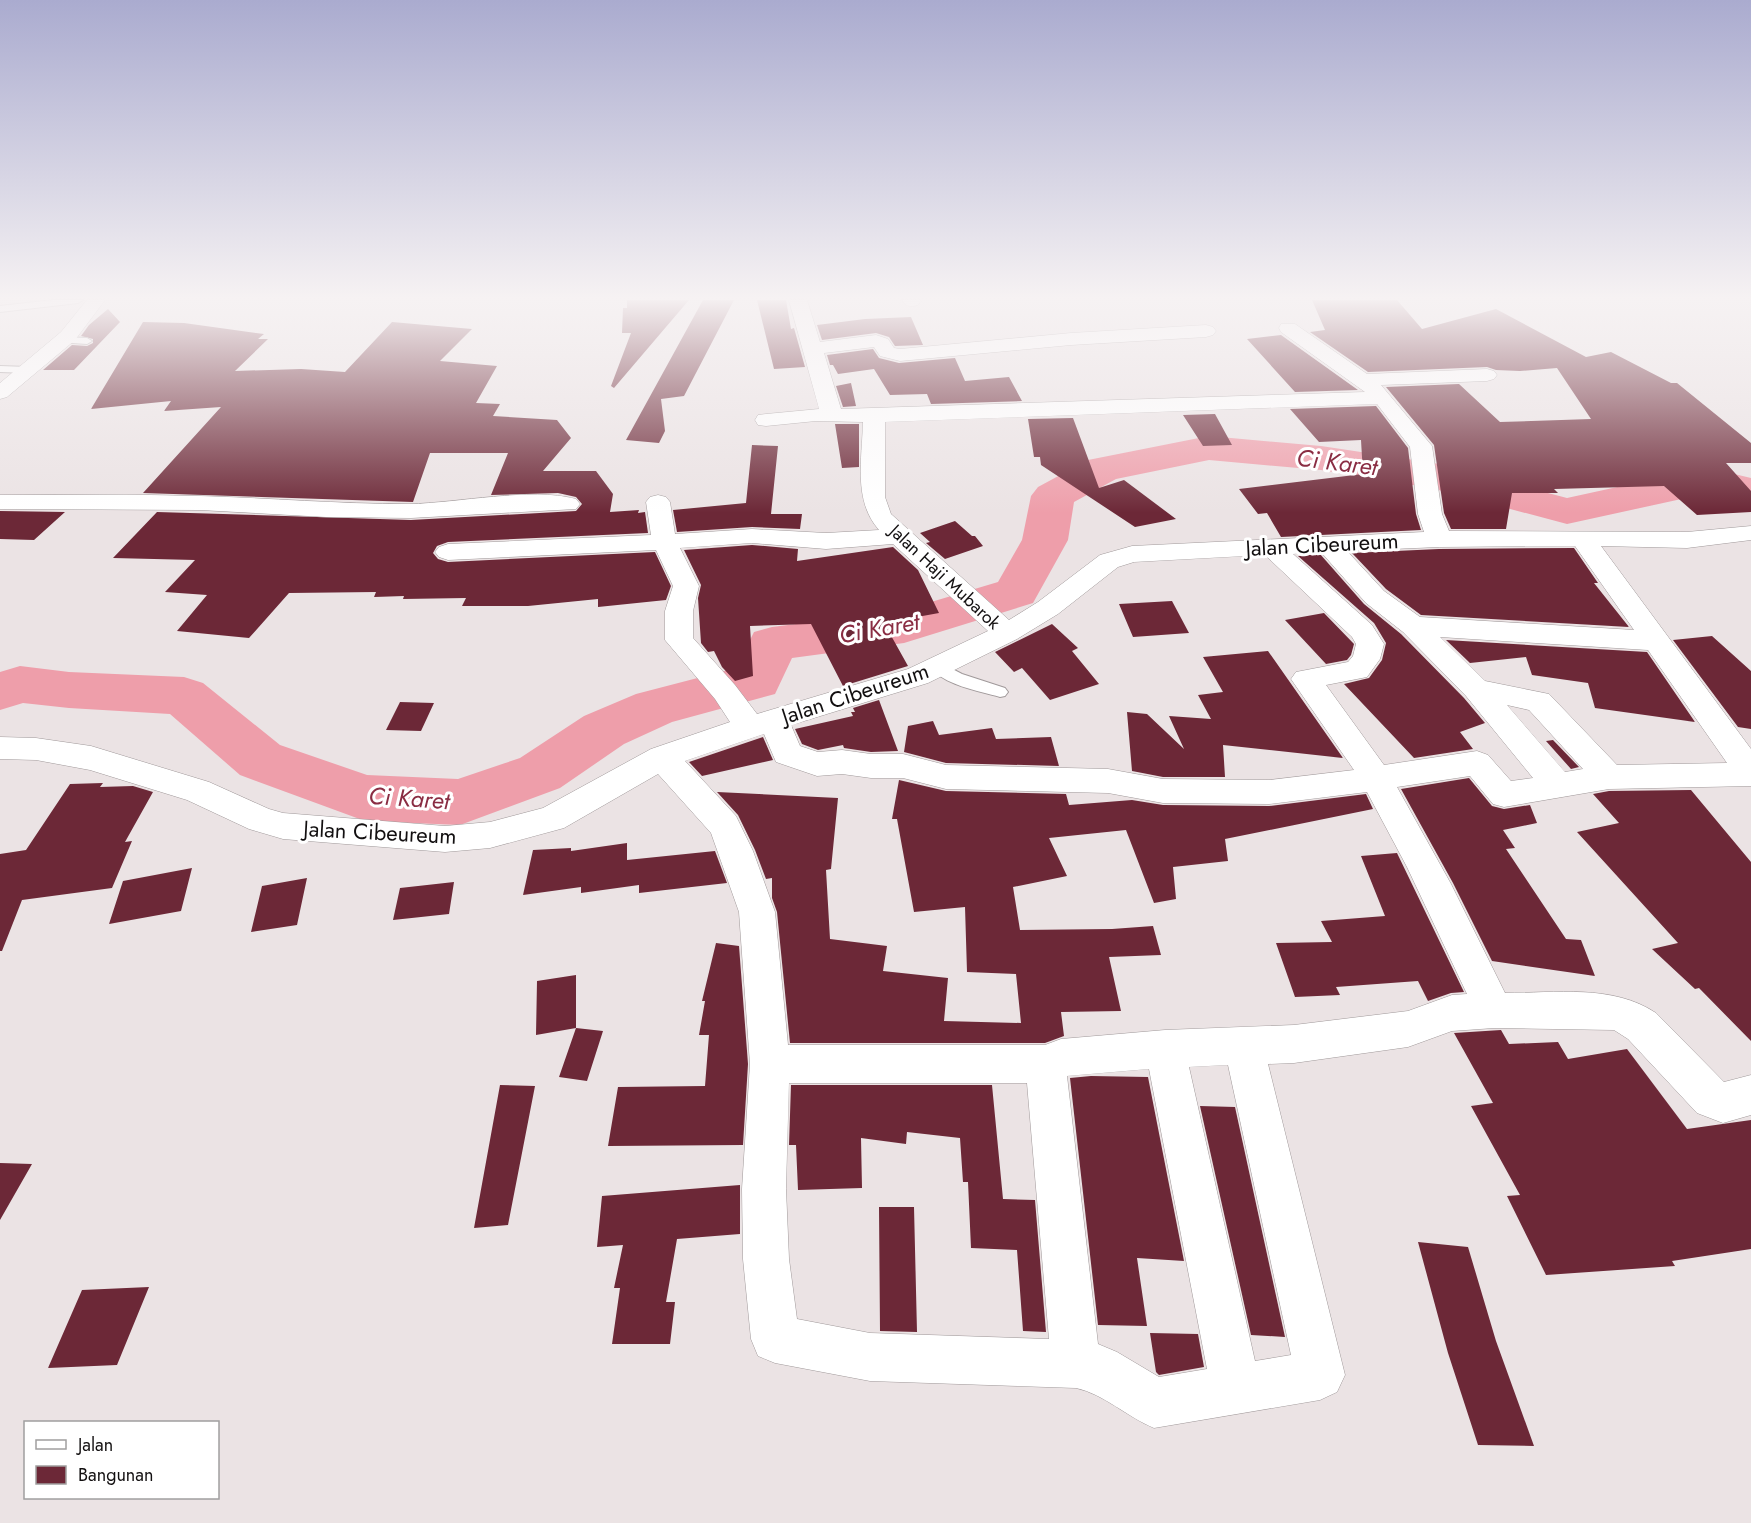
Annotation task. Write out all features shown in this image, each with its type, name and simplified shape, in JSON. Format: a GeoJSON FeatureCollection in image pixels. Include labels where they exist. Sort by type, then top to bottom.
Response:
{"type":"FeatureCollection","features":[{"type":"Feature","properties":{"kind":"street"},"geometry":{"type":"LineString","coordinates":[[0,393],[26,371]]}},
{"type":"Feature","properties":{"kind":"street"},"geometry":{"type":"LineString","coordinates":[[819,371],[832,415]]}},
{"type":"Feature","properties":{"kind":"street"},"geometry":{"type":"LineString","coordinates":[[1350,371],[1383,398],[1421,446],[1430,514],[1439,539]]}},
{"type":"Feature","properties":{"kind":"street"},"geometry":{"type":"LineString","coordinates":[[1363,380],[1487,375]]}},
{"type":"Feature","properties":{"kind":"street"},"geometry":{"type":"LineString","coordinates":[[766,420],[816,415],[1383,398]]}},
{"type":"Feature","properties":{"kind":"street","name":"Jalan Haji Mubarok"},"geometry":{"type":"LineString","coordinates":[[874,415],[873,497],[880,516],[898,536],[1007,633]]}},
{"type":"Feature","properties":{"kind":"street"},"geometry":{"type":"LineString","coordinates":[[0,502],[200,503],[326,510],[411,511],[533,503],[568,504]]}},
{"type":"Feature","properties":{"kind":"street"},"geometry":{"type":"LineString","coordinates":[[658,502],[664,541],[686,586],[680,611],[679,640],[725,692],[762,723],[787,754],[818,764],[842,762],[871,766],[903,766],[946,777],[1108,781],[1163,791],[1269,792],[1477,763],[1504,795],[1609,777],[1751,773]]}},
{"type":"Feature","properties":{"kind":"street"},"geometry":{"type":"LineString","coordinates":[[524,547],[533,503]]}},
{"type":"Feature","properties":{"kind":"street","name":"Jalan Cibeureum"},"geometry":{"type":"LineString","coordinates":[[0,748],[62,752],[110,763],[198,791],[261,820],[283,826],[342,833],[445,839],[490,835],[552,819],[662,757],[762,723],[918,676],[1007,633],[1048,608],[1102,565],[1115,558],[1132,554],[1439,539],[1687,540],[1751,533]]}},
{"type":"Feature","properties":{"kind":"street"},"geometry":{"type":"LineString","coordinates":[[448,552],[524,547],[588,547],[760,536],[826,541],[898,536]]}},
{"type":"Feature","properties":{"kind":"street"},"geometry":{"type":"LineString","coordinates":[[1582,538],[1751,773]]}},
{"type":"Feature","properties":{"kind":"street"},"geometry":{"type":"LineString","coordinates":[[1327,544],[1375,597],[1413,626],[1476,689],[1557,785]]}},
{"type":"Feature","properties":{"kind":"street"},"geometry":{"type":"LineString","coordinates":[[1271,547],[1362,631],[1370,644],[1366,659],[1357,670],[1306,679],[1376,778],[1432,879],[1494,1010]]}},
{"type":"Feature","properties":{"kind":"street"},"geometry":{"type":"LineString","coordinates":[[1413,626],[1658,641]]}},
{"type":"Feature","properties":{"kind":"street"},"geometry":{"type":"LineString","coordinates":[[1476,689],[1538,701],[1609,777]]}},
{"type":"Feature","properties":{"kind":"street"},"geometry":{"type":"LineString","coordinates":[[662,757],[724,825],[751,891],[757,912],[770,1064],[764,1189],[766,1259],[775,1339],[870,1358],[1076,1364],[1100,1370],[1154,1403],[1320,1374],[1244,1046]]}},
{"type":"Feature","properties":{"kind":"street"},"geometry":{"type":"LineString","coordinates":[[770,1064],[1046,1064],[1061,1058],[1165,1049],[1294,1044],[1408,1029],[1452,1013],[1494,1010],[1614,1012],[1624,1015],[1652,1034],[1712,1099],[1723,1103],[1751,1095]]}},
{"type":"Feature","properties":{"kind":"street"},"geometry":{"type":"LineString","coordinates":[[1165,1049],[1236,1389]]}},
{"type":"Feature","properties":{"kind":"street"},"geometry":{"type":"LineString","coordinates":[[1046,1064],[1076,1364]]}},
{"type":"Feature","properties":{"kind":"lane"},"geometry":{"type":"LineString","coordinates":[[937,666],[957,678],[1000,692]]}},
{"type":"Feature","properties":{"kind":"building"},"geometry":{"type":"Polygon","coordinates":[[[114,371],[494,371],[476,403],[500,404],[493,416],[557,420],[571,438],[543,471],[596,471],[613,494],[610,512],[639,510],[638,513],[645,512],[648,533],[448,542],[437,546],[433,553],[438,559],[448,562],[655,552],[671,586],[666,600],[598,607],[598,599],[528,606],[462,606],[466,598],[374,597],[376,592],[289,593],[249,638],[177,631],[207,595],[165,592],[195,560],[113,558],[157,512],[411,520],[576,511],[582,504],[576,497],[558,493],[491,495],[508,453],[430,453],[413,502],[143,493],[221,407],[164,411],[171,401],[91,409],[114,371]]]}},
{"type":"Feature","properties":{"kind":"building"},"geometry":{"type":"Polygon","coordinates":[[[617,371],[628,371],[614,388],[611,386],[617,371]]]}},
{"type":"Feature","properties":{"kind":"building"},"geometry":{"type":"Polygon","coordinates":[[[664,371],[697,371],[684,396],[661,399],[665,431],[659,443],[626,440],[664,371]]]}},
{"type":"Feature","properties":{"kind":"building"},"geometry":{"type":"Polygon","coordinates":[[[836,371],[859,371],[838,374],[836,371]]]}},
{"type":"Feature","properties":{"kind":"building"},"geometry":{"type":"Polygon","coordinates":[[[875,371],[961,371],[965,381],[1009,377],[1022,401],[931,404],[927,394],[890,395],[875,371]]]}},
{"type":"Feature","properties":{"kind":"building"},"geometry":{"type":"Polygon","coordinates":[[[1276,371],[1332,371],[1358,390],[1295,392],[1276,371]]]}},
{"type":"Feature","properties":{"kind":"building"},"geometry":{"type":"Polygon","coordinates":[[[1559,371],[1648,371],[1671,383],[1677,383],[1751,443],[1751,463],[1726,463],[1751,491],[1751,512],[1697,515],[1664,486],[1554,489],[1558,493],[1512,493],[1506,529],[1451,529],[1444,513],[1434,445],[1386,387],[1459,384],[1500,422],[1591,419],[1559,371]]]}},
{"type":"Feature","properties":{"kind":"building"},"geometry":{"type":"Polygon","coordinates":[[[851,383],[856,406],[843,407],[836,386],[851,383]]]}},
{"type":"Feature","properties":{"kind":"building"},"geometry":{"type":"Polygon","coordinates":[[[1376,406],[1408,448],[1416,514],[1421,530],[1281,537],[1267,513],[1258,514],[1239,489],[1363,474],[1361,440],[1319,442],[1290,409],[1376,406]]]}},
{"type":"Feature","properties":{"kind":"building"},"geometry":{"type":"Polygon","coordinates":[[[1215,414],[1232,445],[1203,446],[1183,415],[1215,414]]]}},
{"type":"Feature","properties":{"kind":"building"},"geometry":{"type":"Polygon","coordinates":[[[1073,418],[1099,488],[1124,480],[1176,519],[1135,527],[1041,465],[1040,457],[1034,457],[1028,419],[1073,418]]]}},
{"type":"Feature","properties":{"kind":"building"},"geometry":{"type":"Polygon","coordinates":[[[835,424],[859,424],[859,467],[842,468],[835,424]]]}},
{"type":"Feature","properties":{"kind":"building"},"geometry":{"type":"Polygon","coordinates":[[[752,445],[778,446],[771,514],[802,514],[800,529],[752,527],[677,532],[673,510],[746,503],[752,445]]]}},
{"type":"Feature","properties":{"kind":"building"},"geometry":{"type":"Polygon","coordinates":[[[0,511],[65,512],[34,540],[0,539],[0,511]]]}},
{"type":"Feature","properties":{"kind":"building"},"geometry":{"type":"Polygon","coordinates":[[[955,521],[975,536],[983,546],[945,559],[926,543],[930,542],[920,533],[955,521]]]}},
{"type":"Feature","properties":{"kind":"building"},"geometry":{"type":"Polygon","coordinates":[[[752,545],[798,549],[797,561],[893,547],[918,570],[939,613],[884,623],[908,666],[843,686],[811,624],[750,626],[753,676],[735,681],[722,667],[714,651],[708,652],[701,643],[698,598],[701,585],[684,550],[752,545]]]}},
{"type":"Feature","properties":{"kind":"building"},"geometry":{"type":"Polygon","coordinates":[[[1574,548],[1598,583],[1594,583],[1629,627],[1421,615],[1386,589],[1352,553],[1439,549],[1574,548]]]}},
{"type":"Feature","properties":{"kind":"building"},"geometry":{"type":"Polygon","coordinates":[[[1320,554],[1364,604],[1401,634],[1464,698],[1485,723],[1460,732],[1473,749],[1414,758],[1344,684],[1369,678],[1382,660],[1386,643],[1374,623],[1298,556],[1320,554]]]}},
{"type":"Feature","properties":{"kind":"building"},"geometry":{"type":"Polygon","coordinates":[[[1172,601],[1189,633],[1133,637],[1119,604],[1172,601]]]}},
{"type":"Feature","properties":{"kind":"building"},"geometry":{"type":"Polygon","coordinates":[[[1324,613],[1354,644],[1347,660],[1326,664],[1285,620],[1324,613]]]}},
{"type":"Feature","properties":{"kind":"building"},"geometry":{"type":"Polygon","coordinates":[[[1052,624],[1078,648],[1072,651],[1099,684],[1050,700],[1022,668],[1014,672],[995,652],[1052,624]]]}},
{"type":"Feature","properties":{"kind":"building"},"geometry":{"type":"Polygon","coordinates":[[[1712,636],[1751,671],[1751,729],[1738,727],[1673,640],[1712,636]]]}},
{"type":"Feature","properties":{"kind":"building"},"geometry":{"type":"Polygon","coordinates":[[[1446,640],[1647,652],[1695,722],[1595,708],[1588,683],[1532,675],[1526,657],[1470,663],[1446,640]]]}},
{"type":"Feature","properties":{"kind":"building"},"geometry":{"type":"Polygon","coordinates":[[[1268,651],[1343,758],[1223,745],[1225,777],[1163,777],[1132,771],[1127,712],[1147,714],[1184,749],[1169,716],[1211,719],[1198,695],[1223,692],[1203,657],[1268,651]]]}},
{"type":"Feature","properties":{"kind":"building"},"geometry":{"type":"Polygon","coordinates":[[[879,700],[898,751],[871,752],[844,748],[843,745],[818,750],[802,744],[795,729],[853,716],[851,712],[855,712],[853,708],[879,700]]]}},
{"type":"Feature","properties":{"kind":"building"},"geometry":{"type":"Polygon","coordinates":[[[400,702],[434,703],[421,731],[386,730],[400,702]]]}},
{"type":"Feature","properties":{"kind":"building"},"geometry":{"type":"Polygon","coordinates":[[[933,721],[939,735],[992,728],[996,739],[1051,737],[1059,766],[946,763],[904,752],[908,726],[933,721]]]}},
{"type":"Feature","properties":{"kind":"building"},"geometry":{"type":"Polygon","coordinates":[[[763,737],[773,760],[702,776],[689,762],[763,737]]]}},
{"type":"Feature","properties":{"kind":"building"},"geometry":{"type":"Polygon","coordinates":[[[1553,740],[1579,767],[1571,769],[1546,741],[1553,740]]]}},
{"type":"Feature","properties":{"kind":"building"},"geometry":{"type":"Polygon","coordinates":[[[1469,778],[1492,806],[1504,809],[1530,805],[1537,823],[1503,830],[1515,848],[1506,849],[1566,939],[1581,940],[1595,976],[1492,961],[1453,883],[1401,789],[1469,778]]]}},
{"type":"Feature","properties":{"kind":"building"},"geometry":{"type":"Polygon","coordinates":[[[899,780],[946,791],[1066,794],[1069,805],[1132,800],[1163,805],[1269,806],[1366,794],[1373,809],[1225,839],[1228,861],[1173,867],[1176,899],[1154,903],[1126,830],[1049,838],[1067,876],[1013,887],[1020,930],[1153,926],[1161,955],[1109,957],[1121,1011],[1061,1012],[1064,1036],[1045,1043],[790,1043],[777,912],[772,898],[772,878],[766,879],[738,815],[717,792],[838,798],[831,869],[826,870],[830,939],[887,946],[883,971],[948,978],[944,1021],[1021,1023],[1016,974],[967,972],[965,907],[914,912],[897,819],[892,819],[899,780]]]}},
{"type":"Feature","properties":{"kind":"building"},"geometry":{"type":"Polygon","coordinates":[[[103,783],[100,787],[133,786],[153,792],[125,842],[132,841],[112,888],[22,900],[2,951],[0,951],[0,854],[26,850],[70,784],[103,783]]]}},
{"type":"Feature","properties":{"kind":"building"},"geometry":{"type":"Polygon","coordinates":[[[1691,790],[1751,862],[1751,1041],[1699,988],[1695,989],[1652,949],[1678,943],[1577,832],[1619,823],[1593,794],[1609,791],[1691,790]]]}},
{"type":"Feature","properties":{"kind":"building"},"geometry":{"type":"Polygon","coordinates":[[[627,843],[627,860],[715,851],[727,883],[639,893],[639,885],[581,893],[581,887],[523,895],[533,850],[571,848],[571,851],[627,843]]]}},
{"type":"Feature","properties":{"kind":"building"},"geometry":{"type":"Polygon","coordinates":[[[1397,853],[1464,992],[1451,993],[1428,1001],[1418,981],[1336,987],[1340,995],[1295,997],[1276,943],[1332,942],[1321,921],[1385,916],[1361,856],[1397,853]]]}},
{"type":"Feature","properties":{"kind":"building"},"geometry":{"type":"Polygon","coordinates":[[[192,868],[181,911],[109,924],[123,881],[192,868]]]}},
{"type":"Feature","properties":{"kind":"building"},"geometry":{"type":"Polygon","coordinates":[[[307,878],[297,925],[251,932],[262,886],[307,878]]]}},
{"type":"Feature","properties":{"kind":"building"},"geometry":{"type":"Polygon","coordinates":[[[454,882],[449,914],[393,920],[400,888],[454,882]]]}},
{"type":"Feature","properties":{"kind":"building"},"geometry":{"type":"Polygon","coordinates":[[[716,943],[739,946],[748,1064],[743,1145],[608,1146],[618,1087],[705,1086],[709,1035],[699,1035],[705,1001],[702,1001],[716,943]]]}},
{"type":"Feature","properties":{"kind":"building"},"geometry":{"type":"Polygon","coordinates":[[[576,975],[576,1028],[536,1035],[537,981],[576,975]]]}},
{"type":"Feature","properties":{"kind":"building"},"geometry":{"type":"Polygon","coordinates":[[[576,1028],[603,1031],[587,1081],[559,1077],[576,1028]]]}},
{"type":"Feature","properties":{"kind":"building"},"geometry":{"type":"Polygon","coordinates":[[[1501,1030],[1509,1044],[1558,1042],[1568,1059],[1627,1049],[1687,1129],[1751,1120],[1751,1249],[1672,1261],[1675,1266],[1546,1275],[1507,1196],[1520,1195],[1471,1106],[1493,1103],[1454,1033],[1501,1030]]]}},
{"type":"Feature","properties":{"kind":"building"},"geometry":{"type":"Polygon","coordinates":[[[1148,1077],[1184,1261],[1137,1258],[1147,1326],[1098,1325],[1070,1078],[1148,1077]]]}},
{"type":"Feature","properties":{"kind":"building"},"geometry":{"type":"Polygon","coordinates":[[[500,1085],[535,1086],[508,1225],[474,1228],[500,1085]]]}},
{"type":"Feature","properties":{"kind":"building"},"geometry":{"type":"Polygon","coordinates":[[[791,1085],[992,1085],[1003,1199],[1035,1200],[1046,1332],[1023,1331],[1017,1250],[971,1248],[968,1182],[963,1182],[960,1138],[907,1132],[906,1144],[861,1138],[862,1188],[798,1190],[796,1145],[789,1145],[791,1085]]]}},
{"type":"Feature","properties":{"kind":"building"},"geometry":{"type":"Polygon","coordinates":[[[1200,1106],[1235,1107],[1285,1337],[1251,1335],[1200,1106]]]}},
{"type":"Feature","properties":{"kind":"building"},"geometry":{"type":"Polygon","coordinates":[[[0,1163],[32,1164],[0,1220],[0,1163]]]}},
{"type":"Feature","properties":{"kind":"building"},"geometry":{"type":"Polygon","coordinates":[[[740,1185],[740,1234],[677,1239],[666,1302],[675,1302],[670,1344],[612,1344],[620,1288],[614,1288],[623,1245],[597,1247],[602,1196],[740,1185]]]}},
{"type":"Feature","properties":{"kind":"building"},"geometry":{"type":"Polygon","coordinates":[[[879,1207],[914,1207],[917,1332],[880,1331],[879,1207]]]}},
{"type":"Feature","properties":{"kind":"building"},"geometry":{"type":"Polygon","coordinates":[[[1418,1242],[1468,1247],[1496,1341],[1534,1446],[1478,1445],[1448,1353],[1418,1242]]]}},
{"type":"Feature","properties":{"kind":"building"},"geometry":{"type":"Polygon","coordinates":[[[149,1287],[117,1365],[48,1368],[82,1290],[149,1287]]]}},
{"type":"Feature","properties":{"kind":"building"},"geometry":{"type":"Polygon","coordinates":[[[1150,1333],[1198,1334],[1204,1367],[1159,1375],[1156,1372],[1150,1333]]]}},
{"type":"Feature","properties":{"kind":"waterway","name":"Ci Karet"},"geometry":{"type":"LineString","coordinates":[[0,691],[20,684],[69,690],[184,696],[260,760],[365,798],[460,802],[540,773],[604,730],[655,708],[756,681],[772,644],[904,627],[1016,592],[1045,540],[1053,496],[1103,469],[1209,448],[1321,458],[1434,476],[1567,511],[1686,485],[1730,486],[1751,491]]}}]}
